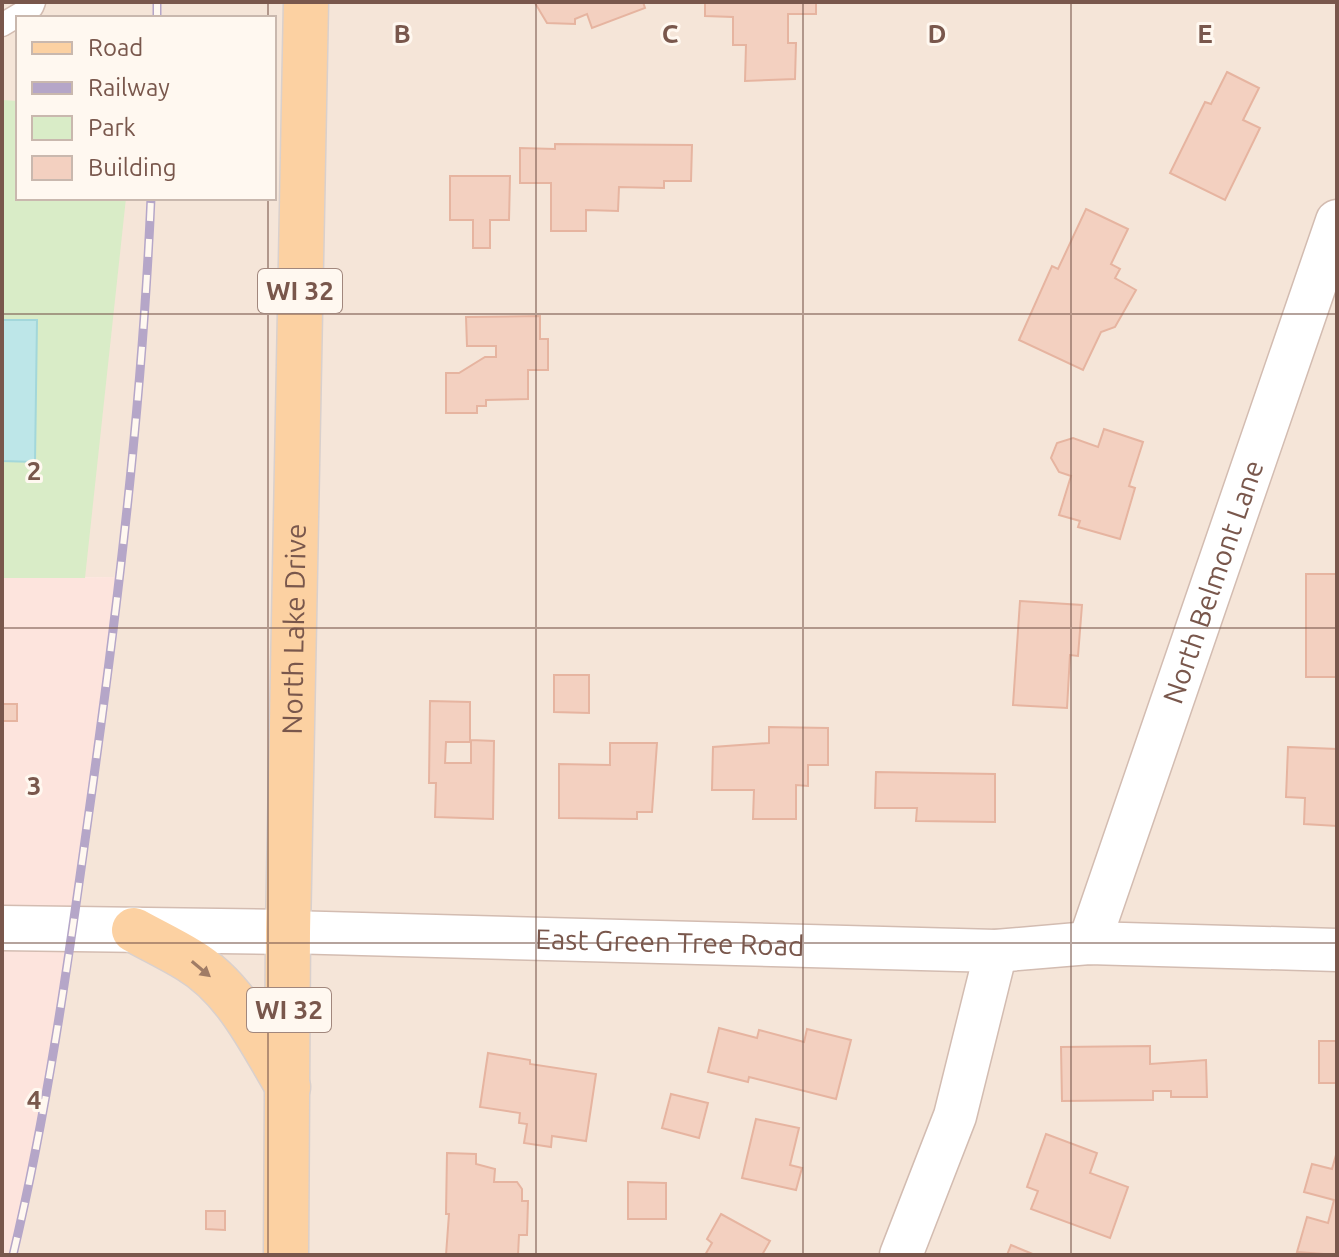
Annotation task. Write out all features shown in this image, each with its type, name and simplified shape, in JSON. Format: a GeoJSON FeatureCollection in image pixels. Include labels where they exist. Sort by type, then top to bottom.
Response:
{"type":"FeatureCollection","features":[{"type":"Feature","properties":{"kind":"main road","name":"North Lake Drive"},"geometry":{"type":"LineString","coordinates":[[286,1255],[288,932],[306,2]]}},
{"type":"Feature","properties":{"kind":"main road"},"geometry":{"type":"LineString","coordinates":[[134,930],[191,961],[221,986],[242,1010],[289,1089]]}},
{"type":"Feature","properties":{"kind":"street","name":"North Belmont Lane"},"geometry":{"type":"LineString","coordinates":[[1089,943],[1337,221]]}},
{"type":"Feature","properties":{"kind":"street","name":"East Green Tree Road"},"geometry":{"type":"LineString","coordinates":[[2,928],[288,932],[996,951],[1089,943],[1337,950]]}},
{"type":"Feature","properties":{"kind":"street"},"geometry":{"type":"LineString","coordinates":[[901,1255],[955,1116],[996,951]]}},
{"type":"Feature","properties":{"kind":"lane"},"geometry":{"type":"LineString","coordinates":[[17,16],[32,7],[34,2]]}},
{"type":"Feature","properties":{"kind":"shaded area"},"geometry":{"type":"Polygon","coordinates":[[[2,2],[1337,2],[1337,1255],[13,1255],[72,930],[118,577],[2,578],[2,2]]]}},
{"type":"Feature","properties":{"kind":"shaded area"},"geometry":{"type":"Polygon","coordinates":[[[119,577],[72,930],[24,1211],[13,1255],[2,1255],[2,578],[119,577]]]}},
{"type":"Feature","properties":{"kind":"green space"},"geometry":{"type":"Polygon","coordinates":[[[2,100],[16,101],[16,200],[126,200],[85,578],[2,578],[2,100]]]}},
{"type":"Feature","properties":{"kind":"water"},"geometry":{"type":"Polygon","coordinates":[[[2,320],[37,320],[35,462],[2,461],[2,320]]]}},
{"type":"Feature","properties":{"kind":"building"},"geometry":{"type":"Polygon","coordinates":[[[643,2],[645,8],[592,28],[587,14],[575,19],[575,24],[547,23],[535,3],[643,2]]]}},
{"type":"Feature","properties":{"kind":"building"},"geometry":{"type":"Polygon","coordinates":[[[705,2],[816,2],[816,14],[788,14],[788,43],[796,43],[795,79],[745,81],[746,45],[733,45],[733,17],[705,16],[705,2]]]}},
{"type":"Feature","properties":{"kind":"building"},"geometry":{"type":"Polygon","coordinates":[[[1227,72],[1259,88],[1243,120],[1260,128],[1225,200],[1170,173],[1205,102],[1211,104],[1227,72]]]}},
{"type":"Feature","properties":{"kind":"building"},"geometry":{"type":"Polygon","coordinates":[[[555,144],[692,145],[691,181],[664,181],[664,188],[619,187],[618,211],[586,210],[586,231],[551,231],[551,183],[520,183],[520,148],[555,149],[555,144]]]}},
{"type":"Feature","properties":{"kind":"building"},"geometry":{"type":"Polygon","coordinates":[[[450,176],[510,176],[509,220],[490,220],[490,248],[473,248],[473,220],[450,220],[450,176]]]}},
{"type":"Feature","properties":{"kind":"building"},"geometry":{"type":"Polygon","coordinates":[[[1086,209],[1128,229],[1111,264],[1120,269],[1115,278],[1136,290],[1115,327],[1101,332],[1083,370],[1019,340],[1052,266],[1058,269],[1086,209]]]}},
{"type":"Feature","properties":{"kind":"building"},"geometry":{"type":"Polygon","coordinates":[[[540,316],[540,339],[548,339],[548,370],[528,370],[528,399],[486,400],[486,406],[477,406],[477,413],[446,413],[446,373],[459,373],[485,357],[496,357],[496,346],[467,346],[466,317],[540,316]]]}},
{"type":"Feature","properties":{"kind":"building"},"geometry":{"type":"Polygon","coordinates":[[[1104,429],[1143,442],[1129,486],[1135,488],[1120,539],[1078,527],[1080,521],[1059,515],[1071,476],[1059,472],[1051,458],[1057,443],[1073,438],[1098,447],[1104,429]]]}},
{"type":"Feature","properties":{"kind":"building"},"geometry":{"type":"Polygon","coordinates":[[[1306,574],[1337,574],[1337,677],[1306,677],[1306,574]]]}},
{"type":"Feature","properties":{"kind":"building"},"geometry":{"type":"Polygon","coordinates":[[[1020,601],[1082,605],[1078,656],[1070,655],[1067,708],[1013,705],[1020,601]]]}},
{"type":"Feature","properties":{"kind":"building"},"geometry":{"type":"Polygon","coordinates":[[[554,675],[589,675],[589,713],[554,712],[554,675]]]}},
{"type":"Feature","properties":{"kind":"building"},"geometry":{"type":"Polygon","coordinates":[[[430,701],[470,702],[470,742],[446,742],[445,763],[471,763],[471,740],[494,741],[493,819],[435,817],[436,783],[429,783],[430,701]]]}},
{"type":"Feature","properties":{"kind":"building"},"geometry":{"type":"Polygon","coordinates":[[[2,704],[17,704],[17,721],[2,721],[2,704]]]}},
{"type":"Feature","properties":{"kind":"building"},"geometry":{"type":"Polygon","coordinates":[[[769,727],[828,728],[828,765],[808,765],[808,786],[796,785],[796,819],[753,819],[754,790],[712,790],[713,747],[769,743],[769,727]]]}},
{"type":"Feature","properties":{"kind":"building"},"geometry":{"type":"Polygon","coordinates":[[[610,743],[657,743],[652,812],[637,812],[637,819],[559,818],[559,764],[610,765],[610,743]]]}},
{"type":"Feature","properties":{"kind":"building"},"geometry":{"type":"Polygon","coordinates":[[[1288,747],[1337,749],[1337,826],[1304,824],[1305,798],[1286,797],[1288,747]]]}},
{"type":"Feature","properties":{"kind":"building"},"geometry":{"type":"Polygon","coordinates":[[[876,772],[995,774],[995,822],[916,821],[917,808],[875,808],[876,772]]]}},
{"type":"Feature","properties":{"kind":"building"},"geometry":{"type":"Polygon","coordinates":[[[719,1028],[757,1038],[759,1030],[804,1042],[807,1029],[851,1040],[836,1099],[749,1077],[748,1082],[708,1072],[719,1028]]]}},
{"type":"Feature","properties":{"kind":"building"},"geometry":{"type":"Polygon","coordinates":[[[1319,1041],[1337,1041],[1337,1083],[1319,1083],[1319,1041]]]}},
{"type":"Feature","properties":{"kind":"building"},"geometry":{"type":"Polygon","coordinates":[[[1150,1046],[1150,1064],[1206,1060],[1207,1097],[1171,1097],[1171,1091],[1153,1091],[1153,1100],[1062,1101],[1061,1047],[1150,1046]]]}},
{"type":"Feature","properties":{"kind":"building"},"geometry":{"type":"Polygon","coordinates":[[[488,1053],[530,1060],[530,1064],[596,1074],[586,1141],[552,1136],[551,1147],[524,1143],[527,1124],[519,1123],[520,1113],[480,1107],[488,1053]]]}},
{"type":"Feature","properties":{"kind":"building"},"geometry":{"type":"Polygon","coordinates":[[[671,1094],[708,1103],[699,1138],[662,1128],[671,1094]]]}},
{"type":"Feature","properties":{"kind":"building"},"geometry":{"type":"Polygon","coordinates":[[[756,1119],[799,1128],[790,1165],[802,1168],[796,1190],[742,1178],[756,1119]]]}},
{"type":"Feature","properties":{"kind":"building"},"geometry":{"type":"Polygon","coordinates":[[[1046,1134],[1097,1153],[1090,1173],[1128,1187],[1110,1238],[1031,1209],[1038,1191],[1027,1187],[1046,1134]]]}},
{"type":"Feature","properties":{"kind":"building"},"geometry":{"type":"Polygon","coordinates":[[[447,1153],[476,1154],[476,1164],[495,1169],[494,1182],[517,1182],[522,1189],[522,1201],[528,1201],[527,1235],[519,1235],[518,1255],[446,1255],[449,1214],[446,1214],[447,1153]]]}},
{"type":"Feature","properties":{"kind":"building"},"geometry":{"type":"Polygon","coordinates":[[[1336,1155],[1337,1255],[1297,1252],[1307,1217],[1328,1223],[1334,1200],[1304,1192],[1312,1164],[1332,1169],[1336,1155]]]}},
{"type":"Feature","properties":{"kind":"building"},"geometry":{"type":"Polygon","coordinates":[[[628,1182],[666,1183],[666,1219],[628,1219],[628,1182]]]}},
{"type":"Feature","properties":{"kind":"building"},"geometry":{"type":"Polygon","coordinates":[[[206,1211],[225,1211],[225,1230],[206,1229],[206,1211]]]}},
{"type":"Feature","properties":{"kind":"building"},"geometry":{"type":"Polygon","coordinates":[[[721,1214],[770,1241],[762,1255],[705,1255],[712,1243],[707,1239],[721,1214]]]}},
{"type":"Feature","properties":{"kind":"building"},"geometry":{"type":"Polygon","coordinates":[[[1011,1245],[1035,1255],[1007,1255],[1011,1245]]]}},
{"type":"Feature","properties":{"kind":"railway"},"geometry":{"type":"LineString","coordinates":[[157,2],[157,16]]}},
{"type":"Feature","properties":{"kind":"railway"},"geometry":{"type":"LineString","coordinates":[[13,1255],[56,1038],[109,664],[135,432],[151,200]]}}]}
